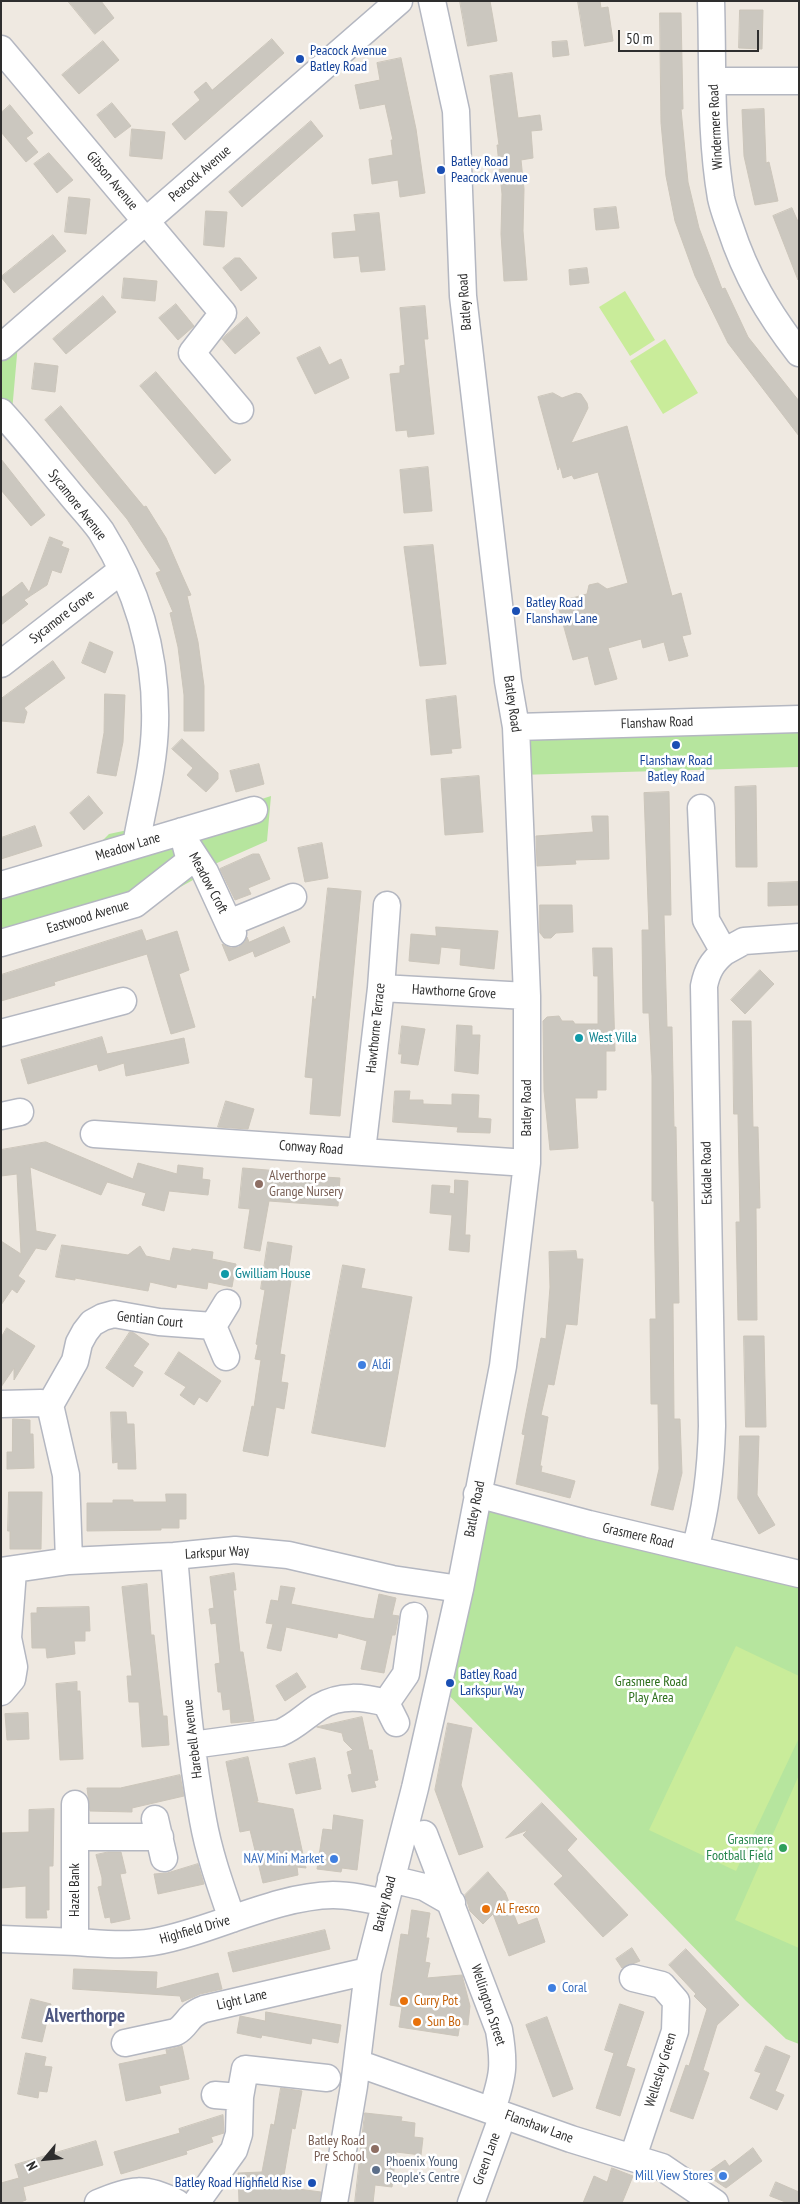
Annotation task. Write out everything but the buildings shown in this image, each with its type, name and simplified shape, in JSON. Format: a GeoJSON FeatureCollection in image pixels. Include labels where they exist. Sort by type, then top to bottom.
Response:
{"type":"FeatureCollection","features":[{"type":"Feature","properties":{"kind":"street","name":"Peacock Avenue"},"geometry":{"type":"LineString","coordinates":[[1,347],[399,1]]}},
{"type":"Feature","properties":{"kind":"street","name":"Batley Road"},"geometry":{"type":"LineString","coordinates":[[334,2203],[357,2064],[368,1971],[414,1788],[460,1590],[503,1366],[527,1163],[527,996],[516,727],[508,681],[463,296],[456,111],[432,1]]}},
{"type":"Feature","properties":{"kind":"street","name":"Windermere Road"},"geometry":{"type":"LineString","coordinates":[[711,1],[714,142],[721,200],[737,250],[755,289],[771,316],[799,353]]}},
{"type":"Feature","properties":{"kind":"street","name":"Gibson Avenue"},"geometry":{"type":"LineString","coordinates":[[1,49],[223,313],[192,353],[240,410]]}},
{"type":"Feature","properties":{"kind":"street"},"geometry":{"type":"LineString","coordinates":[[714,81],[799,81]]}},
{"type":"Feature","properties":{"kind":"street","name":"Sycamore Avenue"},"geometry":{"type":"LineString","coordinates":[[1,412],[100,530],[122,570],[139,608],[149,645],[155,691],[155,727],[152,760],[136,845]]}},
{"type":"Feature","properties":{"kind":"street","name":"Sycamore Grove"},"geometry":{"type":"LineString","coordinates":[[1,664],[122,570]]}},
{"type":"Feature","properties":{"kind":"street","name":"Flanshaw Road"},"geometry":{"type":"LineString","coordinates":[[516,727],[799,719]]}},
{"type":"Feature","properties":{"kind":"street"},"geometry":{"type":"LineString","coordinates":[[701,808],[706,920],[724,952]]}},
{"type":"Feature","properties":{"kind":"street","name":"Meadow Lane"},"geometry":{"type":"LineString","coordinates":[[1,886],[136,845],[184,837],[254,810]]}},
{"type":"Feature","properties":{"kind":"street","name":"Meadow Croft"},"geometry":{"type":"LineString","coordinates":[[184,837],[205,872],[231,928],[293,896]]}},
{"type":"Feature","properties":{"kind":"street","name":"Eastwood Avenue"},"geometry":{"type":"LineString","coordinates":[[1,943],[135,904],[190,861],[184,837]]}},
{"type":"Feature","properties":{"kind":"street","name":"Hawthorne Terrace"},"geometry":{"type":"LineString","coordinates":[[362,1151],[381,988],[387,905]]}},
{"type":"Feature","properties":{"kind":"street","name":"Eskdale Road"},"geometry":{"type":"LineString","coordinates":[[696,1549],[711,1474],[712,1426],[704,986],[706,973],[713,961],[744,940],[799,938]]}},
{"type":"Feature","properties":{"kind":"street","name":"Hawthorne Grove"},"geometry":{"type":"LineString","coordinates":[[381,988],[527,996]]}},
{"type":"Feature","properties":{"kind":"street"},"geometry":{"type":"LineString","coordinates":[[1,1033],[125,1001]]}},
{"type":"Feature","properties":{"kind":"street","name":"Conway Road"},"geometry":{"type":"LineString","coordinates":[[94,1134],[527,1163]]}},
{"type":"Feature","properties":{"kind":"street"},"geometry":{"type":"LineString","coordinates":[[226,1357],[213,1326],[227,1303]]}},
{"type":"Feature","properties":{"kind":"street","name":"Gentian Court"},"geometry":{"type":"LineString","coordinates":[[50,1405],[75,1362],[79,1343],[85,1332],[92,1323],[103,1316],[114,1314],[159,1322],[213,1326]]}},
{"type":"Feature","properties":{"kind":"street"},"geometry":{"type":"LineString","coordinates":[[1,1404],[41,1403],[50,1405],[66,1475],[69,1561]]}},
{"type":"Feature","properties":{"kind":"street","name":"Grasmere Road"},"geometry":{"type":"LineString","coordinates":[[477,1494],[588,1524],[799,1574]]}},
{"type":"Feature","properties":{"kind":"street","name":"Larkspur Way"},"geometry":{"type":"LineString","coordinates":[[7,1571],[69,1561],[174,1556],[235,1550],[288,1555],[392,1579],[460,1590]]}},
{"type":"Feature","properties":{"kind":"street","name":"Harebell Avenue"},"geometry":{"type":"LineString","coordinates":[[174,1556],[192,1745],[203,1821],[214,1864],[232,1919]]}},
{"type":"Feature","properties":{"kind":"street"},"geometry":{"type":"LineString","coordinates":[[1,1692],[12,1679],[14,1667],[8,1638],[7,1571]]}},
{"type":"Feature","properties":{"kind":"street"},"geometry":{"type":"LineString","coordinates":[[192,1745],[290,1729],[320,1707],[344,1698],[364,1697],[391,1713],[406,1674],[414,1616]]}},
{"type":"Feature","properties":{"kind":"street","name":"Hazel Bank"},"geometry":{"type":"LineString","coordinates":[[75,1804],[75,1942]]}},
{"type":"Feature","properties":{"kind":"street","name":"Wellington Street"},"geometry":{"type":"LineString","coordinates":[[424,1834],[499,2030],[504,2060],[498,2112]]}},
{"type":"Feature","properties":{"kind":"street"},"geometry":{"type":"LineString","coordinates":[[75,1837],[160,1838]]}},
{"type":"Feature","properties":{"kind":"street"},"geometry":{"type":"LineString","coordinates":[[388,1891],[424,1887],[452,1903]]}},
{"type":"Feature","properties":{"kind":"street","name":"Highfield Drive"},"geometry":{"type":"LineString","coordinates":[[1,1938],[122,1945],[152,1942],[174,1938],[232,1919],[304,1899],[332,1895],[354,1896],[388,1891]]}},
{"type":"Feature","properties":{"kind":"street","name":"Light Lane"},"geometry":{"type":"LineString","coordinates":[[125,2043],[176,2032],[182,2028],[190,2015],[204,2009],[368,1971]]}},
{"type":"Feature","properties":{"kind":"street","name":"Wellesley Green"},"geometry":{"type":"LineString","coordinates":[[633,1978],[662,1985],[676,2001],[675,2031],[633,2157]]}},
{"type":"Feature","properties":{"kind":"street","name":"Flanshaw Lane"},"geometry":{"type":"LineString","coordinates":[[357,2064],[498,2112],[570,2139],[662,2167],[715,2203]]}},
{"type":"Feature","properties":{"kind":"street"},"geometry":{"type":"LineString","coordinates":[[196,2203],[234,2150],[241,2116],[227,2096],[245,2069],[327,2078]]}},
{"type":"Feature","properties":{"kind":"street","name":"Green Lane"},"geometry":{"type":"LineString","coordinates":[[471,2203],[498,2112]]}},
{"type":"Feature","properties":{"kind":"street"},"geometry":{"type":"LineString","coordinates":[[98,2203],[134,2190],[153,2193],[177,2203]]}},
{"type":"Feature","properties":{"kind":"green space"},"geometry":{"type":"Polygon","coordinates":[[[625,291],[655,340],[630,356],[599,307],[625,291]]]}},
{"type":"Feature","properties":{"kind":"green space"},"geometry":{"type":"Polygon","coordinates":[[[1,330],[19,332],[11,423],[1,423],[1,330]]]}},
{"type":"Feature","properties":{"kind":"green space"},"geometry":{"type":"Polygon","coordinates":[[[665,339],[698,393],[663,414],[630,361],[665,339]]]}},
{"type":"Feature","properties":{"kind":"green space"},"geometry":{"type":"Polygon","coordinates":[[[799,719],[799,767],[518,775],[516,727],[799,719]]]}},
{"type":"Feature","properties":{"kind":"green space"},"geometry":{"type":"Polygon","coordinates":[[[271,796],[267,841],[208,867],[193,880],[137,911],[1,948],[1,873],[100,843],[109,834],[151,825],[160,832],[271,796]]]}},
{"type":"Feature","properties":{"kind":"green space","name":"Grasmere Road Play Area"},"geometry":{"type":"Polygon","coordinates":[[[477,1494],[799,1574],[799,2044],[786,2039],[746,2001],[437,1683],[477,1494]]]}},
{"type":"Feature","properties":{"kind":"green space"},"geometry":{"type":"Polygon","coordinates":[[[736,1646],[799,1676],[799,1738],[736,1871],[649,1830],[736,1646]]]}},
{"type":"Feature","properties":{"kind":"green space","name":"Grasmere Football Field"},"geometry":{"type":"Polygon","coordinates":[[[799,1775],[799,1948],[735,1920],[799,1775]]]}},
{"type":"Feature","properties":{"kind":"place","name":"Peacock Avenue Batley Road"},"geometry":{"type":"Point","coordinates":[300,59]}},
{"type":"Feature","properties":{"kind":"place","name":"Batley Road Peacock Avenue"},"geometry":{"type":"Point","coordinates":[441,170]}},
{"type":"Feature","properties":{"kind":"place","name":"Batley Road Flanshaw Lane"},"geometry":{"type":"Point","coordinates":[516,611]}},
{"type":"Feature","properties":{"kind":"place","name":"Flanshaw Road Batley Road"},"geometry":{"type":"Point","coordinates":[676,745]}},
{"type":"Feature","properties":{"kind":"place","name":"West Villa"},"geometry":{"type":"Point","coordinates":[579,1038]}},
{"type":"Feature","properties":{"kind":"place","name":"Alverthorpe Grange Nursery"},"geometry":{"type":"Point","coordinates":[259,1184]}},
{"type":"Feature","properties":{"kind":"place","name":"Gwilliam House"},"geometry":{"type":"Point","coordinates":[225,1274]}},
{"type":"Feature","properties":{"kind":"place","name":"Aldi"},"geometry":{"type":"Point","coordinates":[362,1365]}},
{"type":"Feature","properties":{"kind":"place","name":"Batley Road Larkspur Way"},"geometry":{"type":"Point","coordinates":[450,1683]}},
{"type":"Feature","properties":{"kind":"place","name":"Grasmere Football Field"},"geometry":{"type":"Point","coordinates":[783,1848]}},
{"type":"Feature","properties":{"kind":"place","name":"NAV Mini Market"},"geometry":{"type":"Point","coordinates":[334,1859]}},
{"type":"Feature","properties":{"kind":"place","name":"Al Fresco"},"geometry":{"type":"Point","coordinates":[486,1909]}},
{"type":"Feature","properties":{"kind":"place","name":"Coral"},"geometry":{"type":"Point","coordinates":[552,1988]}},
{"type":"Feature","properties":{"kind":"place","name":"Curry Pot"},"geometry":{"type":"Point","coordinates":[404,2001]}},
{"type":"Feature","properties":{"kind":"place","name":"Sun Bo"},"geometry":{"type":"Point","coordinates":[417,2022]}},
{"type":"Feature","properties":{"kind":"place","name":"Batley Road Pre School"},"geometry":{"type":"Point","coordinates":[375,2149]}},
{"type":"Feature","properties":{"kind":"place","name":"Phoenix Young People's Centre"},"geometry":{"type":"Point","coordinates":[376,2170]}},
{"type":"Feature","properties":{"kind":"place","name":"Mill View Stores"},"geometry":{"type":"Point","coordinates":[723,2176]}},
{"type":"Feature","properties":{"kind":"place","name":"Batley Road Highfield Rise"},"geometry":{"type":"Point","coordinates":[312,2183]}},
{"type":"Feature","properties":{"kind":"district","name":"Alverthorpe"},"geometry":{"type":"Point","coordinates":[85,2017]}}]}
